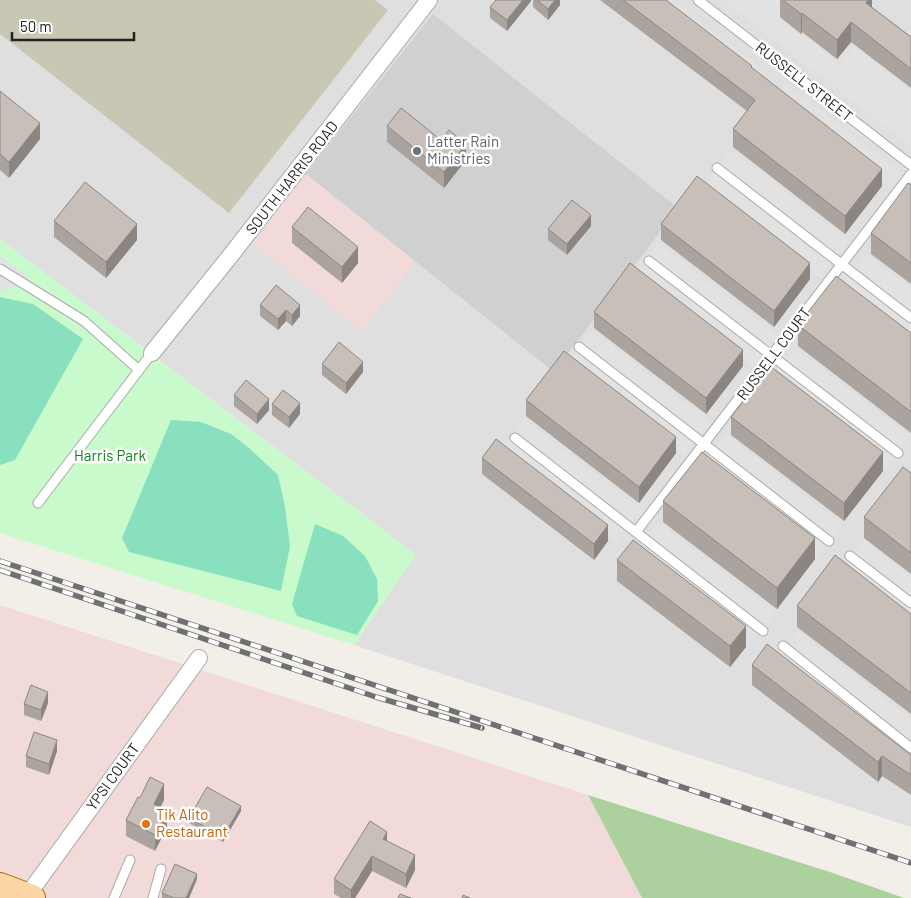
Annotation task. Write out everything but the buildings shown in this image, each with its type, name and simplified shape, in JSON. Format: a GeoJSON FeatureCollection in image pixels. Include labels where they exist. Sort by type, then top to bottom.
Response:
{"type":"FeatureCollection","features":[{"type":"Feature","properties":{"kind":"main road"},"geometry":{"type":"LineString","coordinates":[[0,886],[29,897]]}},
{"type":"Feature","properties":{"kind":"street","name":"SOUTH HARRIS ROAD"},"geometry":{"type":"LineString","coordinates":[[152,353],[430,0]]}},
{"type":"Feature","properties":{"kind":"street","name":"YPSI COURT"},"geometry":{"type":"LineString","coordinates":[[29,897],[200,658]]}},
{"type":"Feature","properties":{"kind":"lane","name":"RUSSELL STREET"},"geometry":{"type":"LineString","coordinates":[[698,0],[911,165]]}},
{"type":"Feature","properties":{"kind":"lane"},"geometry":{"type":"LineString","coordinates":[[717,168],[911,318]]}},
{"type":"Feature","properties":{"kind":"lane","name":"RUSSELL COURT"},"geometry":{"type":"LineString","coordinates":[[636,532],[911,174]]}},
{"type":"Feature","properties":{"kind":"lane"},"geometry":{"type":"LineString","coordinates":[[649,261],[898,453]]}},
{"type":"Feature","properties":{"kind":"lane"},"geometry":{"type":"LineString","coordinates":[[0,269],[84,321],[139,370]]}},
{"type":"Feature","properties":{"kind":"lane"},"geometry":{"type":"LineString","coordinates":[[579,347],[830,541]]}},
{"type":"Feature","properties":{"kind":"lane"},"geometry":{"type":"LineString","coordinates":[[38,503],[152,353]]}},
{"type":"Feature","properties":{"kind":"lane"},"geometry":{"type":"LineString","coordinates":[[515,438],[763,631]]}},
{"type":"Feature","properties":{"kind":"lane"},"geometry":{"type":"LineString","coordinates":[[850,556],[911,603]]}},
{"type":"Feature","properties":{"kind":"lane"},"geometry":{"type":"LineString","coordinates":[[783,646],[911,748]]}},
{"type":"Feature","properties":{"kind":"lane"},"geometry":{"type":"LineString","coordinates":[[114,898],[130,860]]}},
{"type":"Feature","properties":{"kind":"lane"},"geometry":{"type":"LineString","coordinates":[[153,898],[161,869]]}},
{"type":"Feature","properties":{"kind":"shaded area"},"geometry":{"type":"Polygon","coordinates":[[[0,0],[911,0],[911,827],[354,645],[415,554],[0,239],[0,0]]]}},
{"type":"Feature","properties":{"kind":"shaded area"},"geometry":{"type":"Polygon","coordinates":[[[0,0],[375,0],[388,10],[229,213],[0,34],[0,0]]]}},
{"type":"Feature","properties":{"kind":"shaded area"},"geometry":{"type":"Polygon","coordinates":[[[646,0],[673,0],[762,69],[753,82],[646,0]]]}},
{"type":"Feature","properties":{"kind":"shaded area"},"geometry":{"type":"Polygon","coordinates":[[[723,0],[792,0],[780,17],[840,64],[854,47],[911,91],[911,147],[723,0]]]}},
{"type":"Feature","properties":{"kind":"shaded area"},"geometry":{"type":"Polygon","coordinates":[[[433,14],[678,208],[554,372],[306,174],[433,14]]]}},
{"type":"Feature","properties":{"kind":"shaded area"},"geometry":{"type":"Polygon","coordinates":[[[786,84],[901,173],[891,188],[774,98],[786,84]]]}},
{"type":"Feature","properties":{"kind":"shaded area"},"geometry":{"type":"Polygon","coordinates":[[[731,150],[849,241],[820,278],[702,188],[731,150]]]}},
{"type":"Feature","properties":{"kind":"shaded area"},"geometry":{"type":"Polygon","coordinates":[[[306,174],[415,262],[362,331],[253,244],[306,174]]]}},
{"type":"Feature","properties":{"kind":"shaded area"},"geometry":{"type":"Polygon","coordinates":[[[659,244],[777,335],[752,367],[633,276],[659,244]]]}},
{"type":"Feature","properties":{"kind":"shaded area"},"geometry":{"type":"Polygon","coordinates":[[[865,254],[911,289],[911,348],[837,291],[865,254]]]}},
{"type":"Feature","properties":{"kind":"shaded area"},"geometry":{"type":"Polygon","coordinates":[[[0,256],[30,278],[0,292],[0,256]]]}},
{"type":"Feature","properties":{"kind":"shaded area"},"geometry":{"type":"Polygon","coordinates":[[[592,330],[710,422],[684,455],[566,364],[592,330]]]}},
{"type":"Feature","properties":{"kind":"shaded area"},"geometry":{"type":"Polygon","coordinates":[[[793,347],[910,436],[884,470],[768,380],[793,347]]]}},
{"type":"Feature","properties":{"kind":"shaded area"},"geometry":{"type":"Polygon","coordinates":[[[525,419],[642,510],[616,543],[499,452],[525,419]]]}},
{"type":"Feature","properties":{"kind":"shaded area"},"geometry":{"type":"Polygon","coordinates":[[[726,434],[843,525],[816,558],[700,468],[726,434]]]}},
{"type":"Feature","properties":{"kind":"shaded area"},"geometry":{"type":"Polygon","coordinates":[[[658,522],[776,613],[748,645],[631,554],[658,522]]]}},
{"type":"Feature","properties":{"kind":"shaded area"},"geometry":{"type":"Polygon","coordinates":[[[864,540],[911,576],[911,631],[839,576],[864,540]]]}},
{"type":"Feature","properties":{"kind":"shaded area"},"geometry":{"type":"Polygon","coordinates":[[[0,605],[588,795],[642,898],[0,898],[0,605]]]}},
{"type":"Feature","properties":{"kind":"shaded area"},"geometry":{"type":"Polygon","coordinates":[[[798,631],[911,719],[911,748],[907,745],[895,760],[771,663],[798,631]]]}},
{"type":"Feature","properties":{"kind":"green space","name":"Harris Park"},"geometry":{"type":"Polygon","coordinates":[[[0,239],[416,555],[354,645],[0,533],[0,239]]]}},
{"type":"Feature","properties":{"kind":"green space"},"geometry":{"type":"Polygon","coordinates":[[[0,297],[33,304],[83,339],[15,460],[0,465],[0,297]]]}},
{"type":"Feature","properties":{"kind":"green space"},"geometry":{"type":"Polygon","coordinates":[[[171,420],[201,422],[231,434],[278,475],[285,507],[290,546],[281,591],[129,552],[122,538],[171,420]]]}},
{"type":"Feature","properties":{"kind":"green space"},"geometry":{"type":"Polygon","coordinates":[[[315,524],[343,536],[365,556],[377,579],[378,601],[357,635],[297,616],[292,604],[315,524]]]}},
{"type":"Feature","properties":{"kind":"green space"},"geometry":{"type":"Polygon","coordinates":[[[588,795],[833,873],[904,898],[642,898],[588,795]]]}},
{"type":"Feature","properties":{"kind":"railway"},"geometry":{"type":"LineString","coordinates":[[0,561],[911,863]]}},
{"type":"Feature","properties":{"kind":"railway"},"geometry":{"type":"LineString","coordinates":[[0,570],[376,697],[482,728]]}},
{"type":"Feature","properties":{"kind":"place","name":"Latter Rain Ministries"},"geometry":{"type":"Point","coordinates":[417,151]}},
{"type":"Feature","properties":{"kind":"place","name":"Tik Alito Restaurant"},"geometry":{"type":"Point","coordinates":[146,824]}}]}
